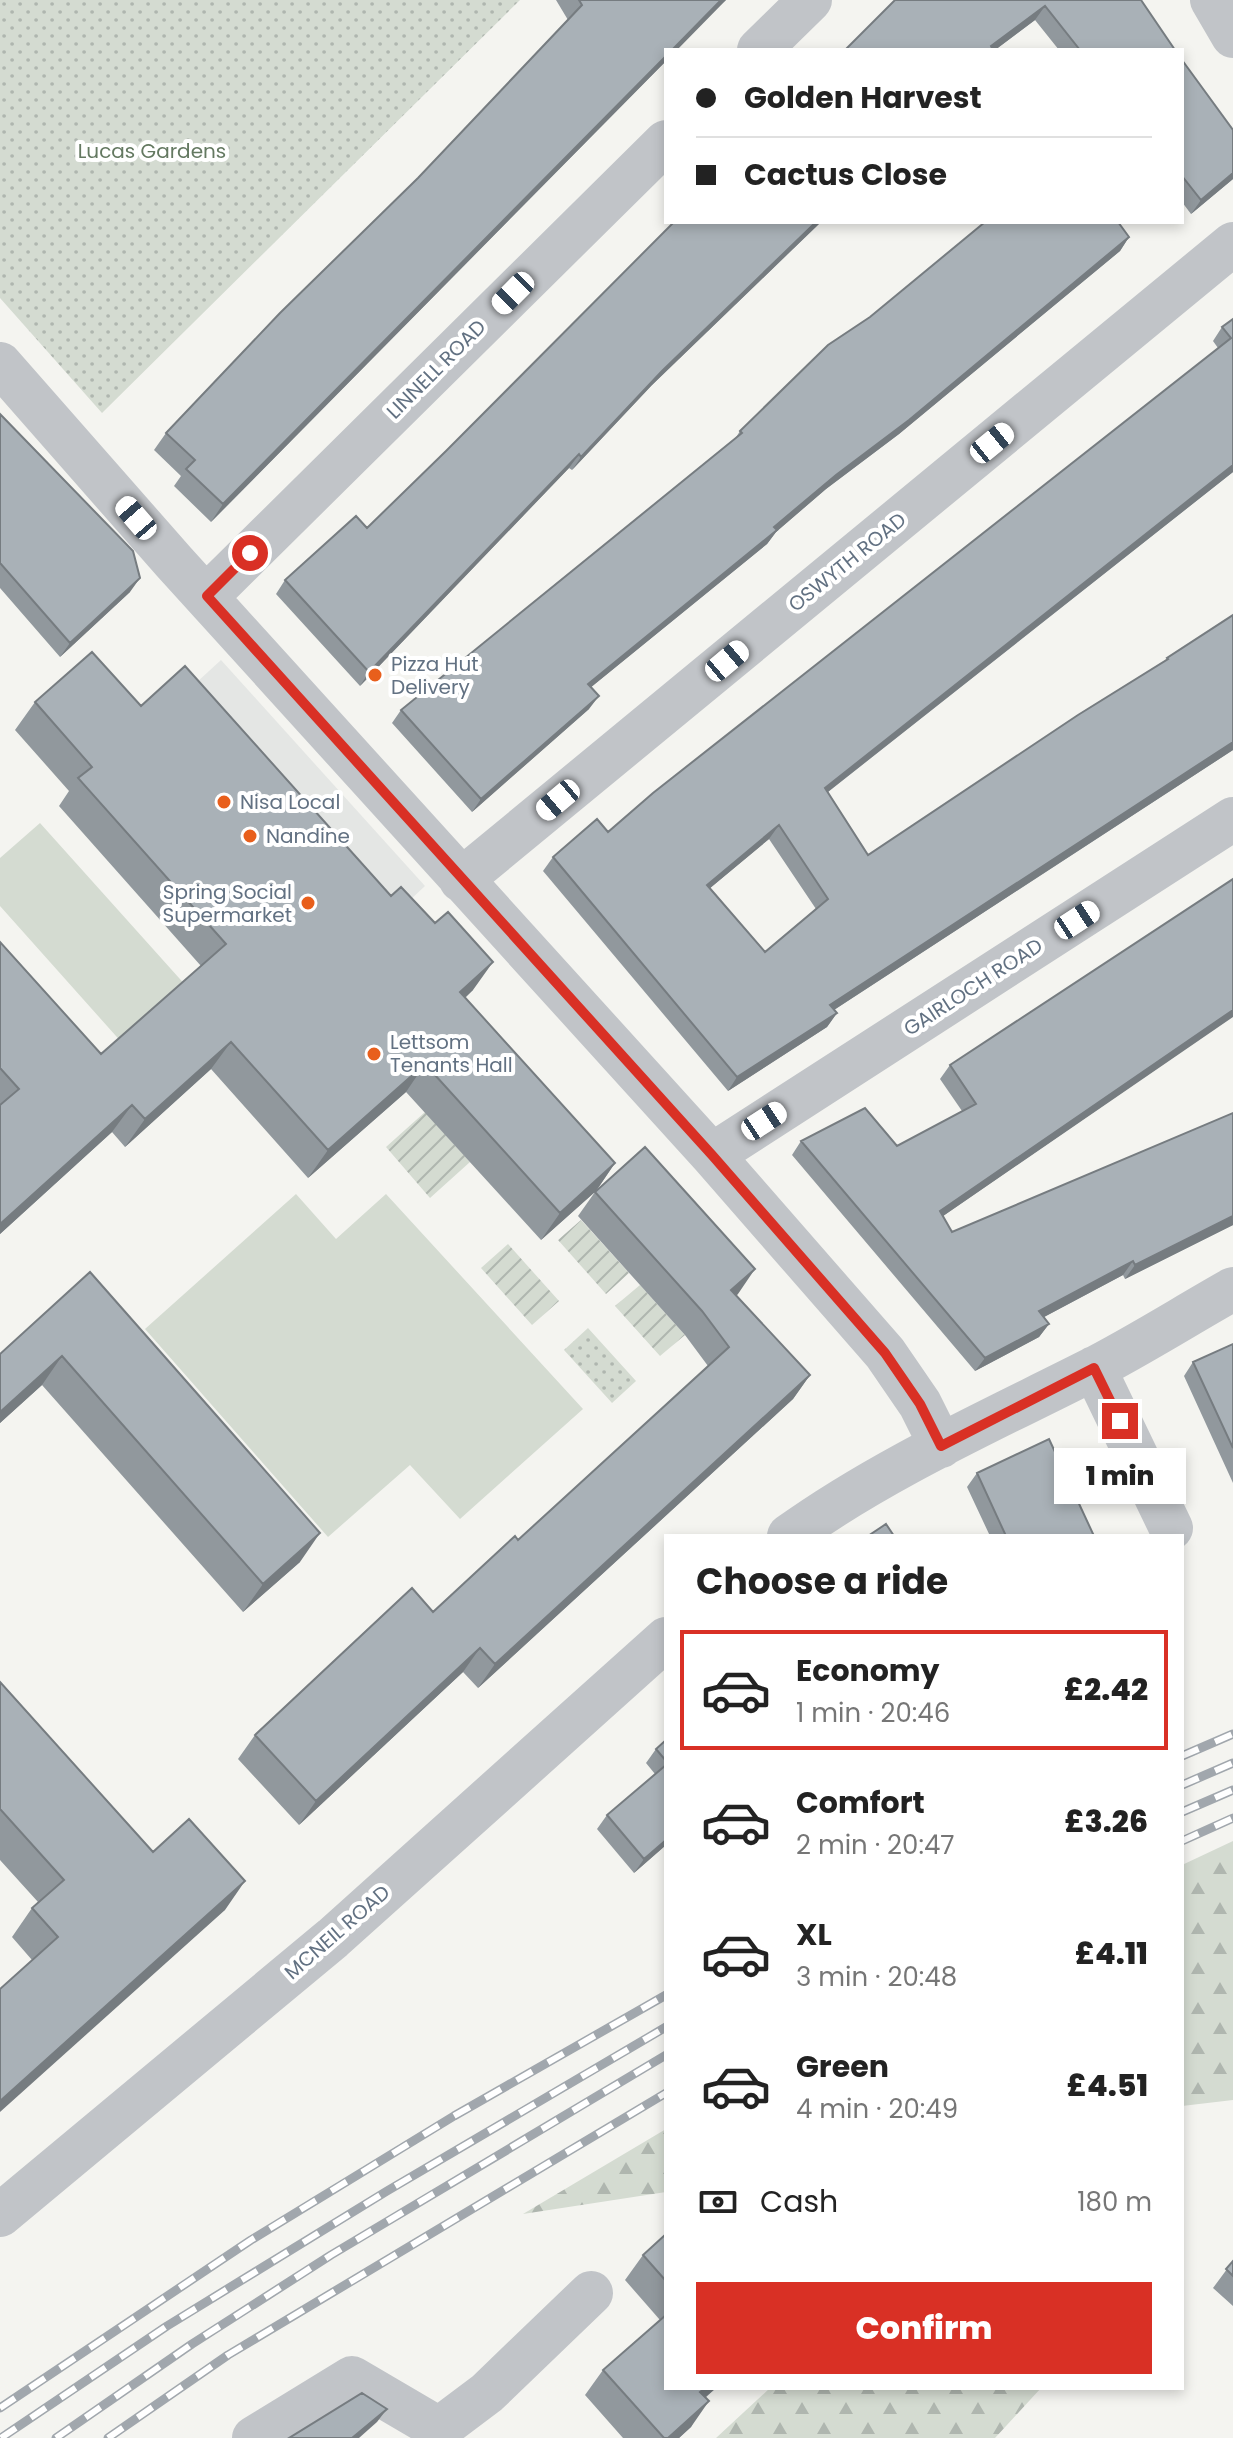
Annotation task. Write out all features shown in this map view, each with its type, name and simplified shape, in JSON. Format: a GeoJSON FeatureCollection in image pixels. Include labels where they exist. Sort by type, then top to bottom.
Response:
{"type":"FeatureCollection","features":[{"type":"Feature","properties":{"kind":"street"},"geometry":{"type":"LineString","coordinates":[[761,48],[810,0]]}},
{"type":"Feature","properties":{"kind":"street"},"geometry":{"type":"LineString","coordinates":[[1212,0],[1233,36]]}},
{"type":"Feature","properties":{"kind":"street","name":"LINNELL ROAD"},"geometry":{"type":"LineString","coordinates":[[207,596],[664,144]]}},
{"type":"Feature","properties":{"kind":"street","name":"OSWYTH ROAD"},"geometry":{"type":"LineString","coordinates":[[461,880],[1233,244]]}},
{"type":"Feature","properties":{"kind":"street"},"geometry":{"type":"LineString","coordinates":[[0,364],[461,880],[712,1155],[885,1353],[920,1404],[941,1446]]}},
{"type":"Feature","properties":{"kind":"street","name":"GAIRLOCH ROAD"},"geometry":{"type":"LineString","coordinates":[[712,1155],[1233,819]]}},
{"type":"Feature","properties":{"kind":"street"},"geometry":{"type":"LineString","coordinates":[[792,1534],[819,1514],[941,1446],[1094,1368],[1233,1289]]}},
{"type":"Feature","properties":{"kind":"street"},"geometry":{"type":"LineString","coordinates":[[1094,1368],[1171,1528]]}},
{"type":"Feature","properties":{"kind":"street","name":"MCNEIL ROAD"},"geometry":{"type":"LineString","coordinates":[[0,2215],[333,1938],[664,1641]]}},
{"type":"Feature","properties":{"kind":"street"},"geometry":{"type":"LineString","coordinates":[[254,2438],[352,2378],[443,2433],[591,2293]]}},
{"type":"Feature","properties":{"kind":"shaded area"},"geometry":{"type":"Polygon","coordinates":[[[221,660],[425,886],[363,944],[160,716],[221,660]]]}},
{"type":"Feature","properties":{"kind":"green space","name":"Lucas Gardens"},"geometry":{"type":"Polygon","coordinates":[[[0,0],[520,0],[102,413],[0,298],[0,0]]]}},
{"type":"Feature","properties":{"kind":"green space"},"geometry":{"type":"Polygon","coordinates":[[[40,823],[188,988],[124,1045],[0,906],[0,858],[40,823]]]}},
{"type":"Feature","properties":{"kind":"green space"},"geometry":{"type":"Polygon","coordinates":[[[425,1112],[470,1162],[430,1198],[386,1147],[425,1112]]]}},
{"type":"Feature","properties":{"kind":"green space"},"geometry":{"type":"Polygon","coordinates":[[[296,1194],[336,1239],[386,1194],[583,1409],[460,1519],[410,1465],[328,1537],[145,1329],[296,1194]]]}},
{"type":"Feature","properties":{"kind":"green space"},"geometry":{"type":"Polygon","coordinates":[[[581,1220],[629,1273],[606,1294],[558,1240],[581,1220]]]}},
{"type":"Feature","properties":{"kind":"green space"},"geometry":{"type":"Polygon","coordinates":[[[508,1244],[559,1301],[532,1325],[481,1268],[508,1244]]]}},
{"type":"Feature","properties":{"kind":"green space"},"geometry":{"type":"Polygon","coordinates":[[[640,1285],[685,1335],[660,1356],[615,1306],[640,1285]]]}},
{"type":"Feature","properties":{"kind":"green space"},"geometry":{"type":"Polygon","coordinates":[[[588,1328],[636,1381],[612,1403],[564,1350],[588,1328]]]}},
{"type":"Feature","properties":{"kind":"green space"},"geometry":{"type":"Polygon","coordinates":[[[1233,1841],[1233,2100],[1184,2106],[1184,1864],[1233,1841]]]}},
{"type":"Feature","properties":{"kind":"green space"},"geometry":{"type":"Polygon","coordinates":[[[664,2130],[664,2192],[523,2214],[664,2130]]]}},
{"type":"Feature","properties":{"kind":"green space"},"geometry":{"type":"Polygon","coordinates":[[[768,2390],[1039,2390],[995,2438],[716,2438],[768,2390]]]}},
{"type":"Feature","properties":{"kind":"building"},"geometry":{"type":"Polygon","coordinates":[[[579,0],[721,0],[674,48],[664,48],[664,58],[223,504],[186,469],[195,460],[166,433],[280,313],[418,178],[582,5],[579,0]]]}},
{"type":"Feature","properties":{"kind":"building"},"geometry":{"type":"Polygon","coordinates":[[[895,0],[1141,0],[1174,48],[1078,48],[1045,6],[992,48],[847,48],[895,0]]]}},
{"type":"Feature","properties":{"kind":"building"},"geometry":{"type":"Polygon","coordinates":[[[1184,63],[1233,130],[1233,173],[1201,200],[1184,179],[1184,63]]]}},
{"type":"Feature","properties":{"kind":"building"},"geometry":{"type":"Polygon","coordinates":[[[672,224],[814,224],[662,371],[581,457],[579,454],[369,672],[285,580],[356,516],[367,528],[672,224]]]}},
{"type":"Feature","properties":{"kind":"building"},"geometry":{"type":"Polygon","coordinates":[[[983,224],[1119,224],[1129,237],[909,420],[836,475],[774,527],[777,530],[588,684],[599,696],[481,799],[401,710],[742,433],[740,431],[828,345],[870,317],[983,224]]]}},
{"type":"Feature","properties":{"kind":"building"},"geometry":{"type":"Polygon","coordinates":[[[1233,319],[1233,465],[825,788],[868,855],[1233,615],[1233,742],[830,1005],[837,1013],[737,1077],[553,857],[597,819],[608,832],[653,793],[1231,338],[1222,327],[1233,319]],[[779,825],[707,885],[765,952],[828,899],[779,825]]]}},
{"type":"Feature","properties":{"kind":"building"},"geometry":{"type":"Polygon","coordinates":[[[0,414],[133,551],[140,578],[70,643],[0,563],[0,414]]]}},
{"type":"Feature","properties":{"kind":"building"},"geometry":{"type":"Polygon","coordinates":[[[92,652],[141,706],[185,666],[391,896],[401,887],[435,923],[448,912],[493,962],[460,992],[615,1163],[560,1213],[425,1064],[328,1150],[231,1042],[145,1119],[132,1105],[0,1224],[0,1105],[19,1089],[0,1068],[0,942],[101,1054],[226,944],[78,778],[92,767],[35,702],[92,652]]]}},
{"type":"Feature","properties":{"kind":"building"},"geometry":{"type":"Polygon","coordinates":[[[1233,879],[1233,1010],[940,1211],[952,1232],[1233,1113],[1233,1216],[1135,1265],[1133,1261],[1039,1311],[1049,1324],[985,1358],[801,1141],[865,1108],[897,1146],[976,1104],[950,1065],[1233,879]]]}},
{"type":"Feature","properties":{"kind":"building"},"geometry":{"type":"Polygon","coordinates":[[[645,1147],[755,1269],[731,1290],[810,1375],[495,1664],[480,1648],[316,1801],[255,1735],[412,1588],[433,1612],[515,1536],[518,1540],[729,1347],[702,1311],[595,1192],[645,1147]]]}},
{"type":"Feature","properties":{"kind":"building"},"geometry":{"type":"Polygon","coordinates":[[[90,1272],[320,1533],[263,1584],[62,1356],[0,1412],[0,1354],[90,1272]]]}},
{"type":"Feature","properties":{"kind":"building"},"geometry":{"type":"Polygon","coordinates":[[[1233,1344],[1233,1448],[1193,1362],[1233,1344]]]}},
{"type":"Feature","properties":{"kind":"building"},"geometry":{"type":"Polygon","coordinates":[[[1049,1439],[1093,1534],[1005,1534],[977,1473],[1049,1439]]]}},
{"type":"Feature","properties":{"kind":"building"},"geometry":{"type":"Polygon","coordinates":[[[886,1524],[893,1534],[871,1534],[886,1524]]]}},
{"type":"Feature","properties":{"kind":"building"},"geometry":{"type":"Polygon","coordinates":[[[0,1682],[153,1852],[189,1819],[245,1881],[0,2101],[0,1989],[58,1937],[32,1908],[64,1880],[0,1809],[0,1682]]]}},
{"type":"Feature","properties":{"kind":"building"},"geometry":{"type":"Polygon","coordinates":[[[664,1742],[664,1759],[656,1749],[664,1742]]]}},
{"type":"Feature","properties":{"kind":"building"},"geometry":{"type":"Polygon","coordinates":[[[664,1767],[664,1842],[644,1859],[607,1815],[664,1767]]]}},
{"type":"Feature","properties":{"kind":"building"},"geometry":{"type":"Polygon","coordinates":[[[664,2236],[664,2279],[643,2255],[664,2236]]]}},
{"type":"Feature","properties":{"kind":"building"},"geometry":{"type":"Polygon","coordinates":[[[1233,2261],[1233,2276],[1226,2269],[1233,2261]]]}},
{"type":"Feature","properties":{"kind":"building"},"geometry":{"type":"Polygon","coordinates":[[[664,2317],[664,2390],[702,2390],[700,2392],[709,2401],[668,2438],[664,2438],[603,2370],[664,2317]]]}},
{"type":"Feature","properties":{"kind":"building"},"geometry":{"type":"Polygon","coordinates":[[[362,2393],[387,2409],[352,2438],[289,2438],[362,2393]]]}},
{"type":"Feature","properties":{"kind":"railway"},"geometry":{"type":"LineString","coordinates":[[1184,1755],[1233,1734]]}},
{"type":"Feature","properties":{"kind":"railway"},"geometry":{"type":"LineString","coordinates":[[1184,1784],[1233,1763]]}},
{"type":"Feature","properties":{"kind":"railway"},"geometry":{"type":"LineString","coordinates":[[1184,1811],[1233,1790]]}},
{"type":"Feature","properties":{"kind":"railway"},"geometry":{"type":"LineString","coordinates":[[1184,1840],[1233,1818]]}},
{"type":"Feature","properties":{"kind":"railway"},"geometry":{"type":"LineString","coordinates":[[0,2408],[251,2240],[454,2116],[664,1996]]}},
{"type":"Feature","properties":{"kind":"railway"},"geometry":{"type":"LineString","coordinates":[[1,2438],[167,2326],[387,2191],[664,2028]]}},
{"type":"Feature","properties":{"kind":"railway"},"geometry":{"type":"LineString","coordinates":[[56,2438],[192,2344],[331,2255],[664,2056]]}},
{"type":"Feature","properties":{"kind":"railway"},"geometry":{"type":"LineString","coordinates":[[108,2438],[228,2355],[664,2094]]}},
{"type":"Feature","properties":{"kind":"place","name":"Pizza Hut Delivery"},"geometry":{"type":"Point","coordinates":[375,675]}},
{"type":"Feature","properties":{"kind":"place","name":"Nisa Local"},"geometry":{"type":"Point","coordinates":[224,802]}},
{"type":"Feature","properties":{"kind":"place","name":"Nandine"},"geometry":{"type":"Point","coordinates":[250,836]}},
{"type":"Feature","properties":{"kind":"place","name":"Spring Social Supermarket"},"geometry":{"type":"Point","coordinates":[308,903]}},
{"type":"Feature","properties":{"kind":"place","name":"Lettsom Tenants Hall"},"geometry":{"type":"Point","coordinates":[374,1054]}},
{"type":"Feature","properties":{"kind":"route"},"geometry":{"type":"LineString","coordinates":[[250,553],[207,596],[712,1155],[885,1353],[920,1404],[941,1446],[1094,1368],[1120,1421]]}}]}
